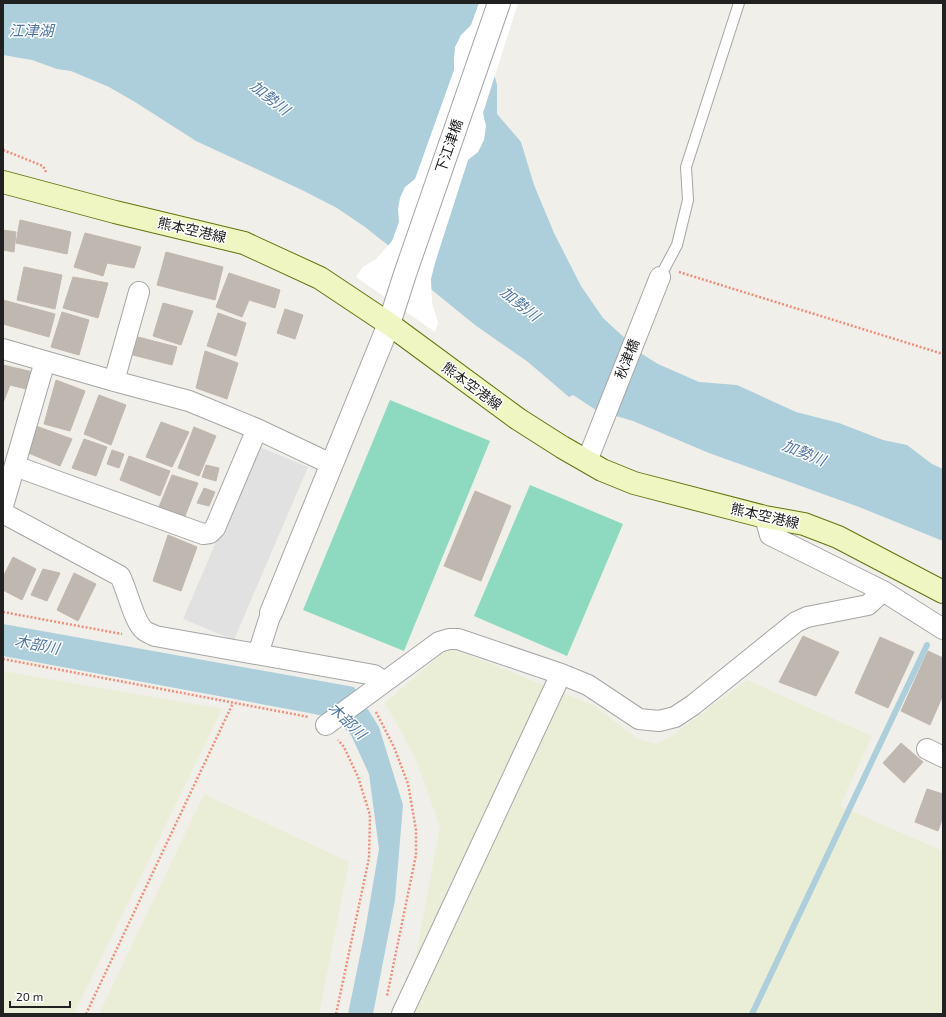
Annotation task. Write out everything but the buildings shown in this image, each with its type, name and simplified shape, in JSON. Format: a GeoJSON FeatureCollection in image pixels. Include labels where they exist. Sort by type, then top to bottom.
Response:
{"type":"FeatureCollection","features":[{"type":"Feature","properties":{"kind":"main road","name":"熊本空港線"},"geometry":{"type":"LineString","coordinates":[[3,182],[115,212],[244,243],[320,278],[389,324],[518,419],[591,452],[602,470],[634,483],[765,517],[804,524],[838,537],[943,592]]}},
{"type":"Feature","properties":{"kind":"street","name":"下江津橋"},"geometry":{"type":"LineString","coordinates":[[271,613],[389,324],[499,3]]}},
{"type":"Feature","properties":{"kind":"street","name":"秋津橋"},"geometry":{"type":"LineString","coordinates":[[591,452],[662,272]]}},
{"type":"Feature","properties":{"kind":"street"},"geometry":{"type":"LineString","coordinates":[[114,381],[140,292]]}},
{"type":"Feature","properties":{"kind":"street"},"geometry":{"type":"LineString","coordinates":[[3,349],[45,362],[189,401],[257,429],[331,464]]}},
{"type":"Feature","properties":{"kind":"street"},"geometry":{"type":"LineString","coordinates":[[3,506],[45,362]]}},
{"type":"Feature","properties":{"kind":"street"},"geometry":{"type":"LineString","coordinates":[[15,466],[203,534],[210,533],[215,528],[257,429]]}},
{"type":"Feature","properties":{"kind":"street"},"geometry":{"type":"LineString","coordinates":[[3,514],[120,576],[137,621],[143,630],[155,636],[374,675],[373,691]]}},
{"type":"Feature","properties":{"kind":"street"},"geometry":{"type":"LineString","coordinates":[[765,517],[770,535],[883,591],[943,628]]}},
{"type":"Feature","properties":{"kind":"street"},"geometry":{"type":"LineString","coordinates":[[327,724],[439,642],[449,639],[458,639],[560,674],[588,685],[639,719],[658,721],[675,716],[693,705],[796,622],[807,617],[868,605],[883,591]]}},
{"type":"Feature","properties":{"kind":"street"},"geometry":{"type":"LineString","coordinates":[[258,654],[271,613]]}},
{"type":"Feature","properties":{"kind":"street"},"geometry":{"type":"LineString","coordinates":[[402,1014],[560,674]]}},
{"type":"Feature","properties":{"kind":"lane"},"geometry":{"type":"LineString","coordinates":[[662,272],[677,245],[688,200],[686,167],[739,3]]}},
{"type":"Feature","properties":{"kind":"path"},"geometry":{"type":"LineString","coordinates":[[662,272],[943,354]]}},
{"type":"Feature","properties":{"kind":"path"},"geometry":{"type":"LineString","coordinates":[[3,612],[127,635],[143,630]]}},
{"type":"Feature","properties":{"kind":"path"},"geometry":{"type":"LineString","coordinates":[[3,659],[311,717],[327,724],[344,747],[358,777],[370,815],[369,858],[336,1014]]}},
{"type":"Feature","properties":{"kind":"path"},"geometry":{"type":"LineString","coordinates":[[373,691],[371,702],[394,747],[408,784],[416,830],[416,855],[386,999]]}},
{"type":"Feature","properties":{"kind":"path"},"geometry":{"type":"LineString","coordinates":[[86,1014],[233,703]]}},
{"type":"Feature","properties":{"kind":"green space"},"geometry":{"type":"Polygon","coordinates":[[[390,400],[490,441],[404,651],[303,610],[390,400]]]}},
{"type":"Feature","properties":{"kind":"green space"},"geometry":{"type":"Polygon","coordinates":[[[530,485],[623,524],[567,656],[474,616],[530,485]]]}},
{"type":"Feature","properties":{"kind":"green space"},"geometry":{"type":"Polygon","coordinates":[[[449,647],[593,705],[638,739],[657,744],[670,737],[747,680],[872,736],[840,806],[943,851],[943,1014],[405,1014],[440,827],[415,757],[385,703],[449,647]]]}},
{"type":"Feature","properties":{"kind":"green space"},"geometry":{"type":"Polygon","coordinates":[[[3,671],[222,709],[74,1014],[3,1014],[3,671]]]}},
{"type":"Feature","properties":{"kind":"green space"},"geometry":{"type":"Polygon","coordinates":[[[204,794],[349,862],[319,1014],[99,1014],[204,794]]]}},
{"type":"Feature","properties":{"kind":"shaded area"},"geometry":{"type":"Polygon","coordinates":[[[257,446],[308,467],[234,640],[183,619],[257,446]]]}},
{"type":"Feature","properties":{"kind":"water"},"geometry":{"type":"Polygon","coordinates":[[[3,3],[480,3],[478,10],[497,85],[497,114],[521,142],[534,185],[554,233],[581,286],[603,318],[642,354],[658,364],[699,382],[737,385],[796,412],[839,423],[883,440],[907,445],[932,464],[943,469],[943,541],[859,507],[709,453],[633,421],[596,410],[573,395],[569,397],[528,362],[475,325],[432,290],[389,246],[337,208],[196,141],[109,87],[71,71],[57,69],[32,60],[3,55],[3,3]]]}},
{"type":"Feature","properties":{"kind":"water","name":"木部川"},"geometry":{"type":"Polygon","coordinates":[[[3,624],[354,687],[379,727],[403,805],[395,900],[373,1014],[348,1014],[365,931],[379,849],[369,774],[351,735],[334,718],[3,656],[3,624]]]}},
{"type":"Feature","properties":{"kind":"pier"},"geometry":{"type":"Polygon","coordinates":[[[479,3],[518,3],[483,113],[486,126],[484,140],[478,152],[468,160],[435,263],[431,279],[432,303],[438,323],[435,332],[356,277],[363,267],[376,259],[392,241],[399,222],[398,209],[400,198],[405,187],[415,179],[454,70],[455,47],[461,35],[471,25],[479,3]]]}},
{"type":"Feature","properties":{"kind":"waterway"},"geometry":{"type":"LineString","coordinates":[[752,1014],[927,645]]}},
{"type":"Feature","properties":{"kind":"water label","name":"江津湖"},"geometry":{"type":"Point","coordinates":[31,31]}},
{"type":"Feature","properties":{"kind":"water label","name":"加勢川"},"geometry":{"type":"Point","coordinates":[270,98]}},
{"type":"Feature","properties":{"kind":"water label","name":"加勢川"},"geometry":{"type":"Point","coordinates":[520,304]}},
{"type":"Feature","properties":{"kind":"water label","name":"加勢川"},"geometry":{"type":"Point","coordinates":[804,453]}}]}
